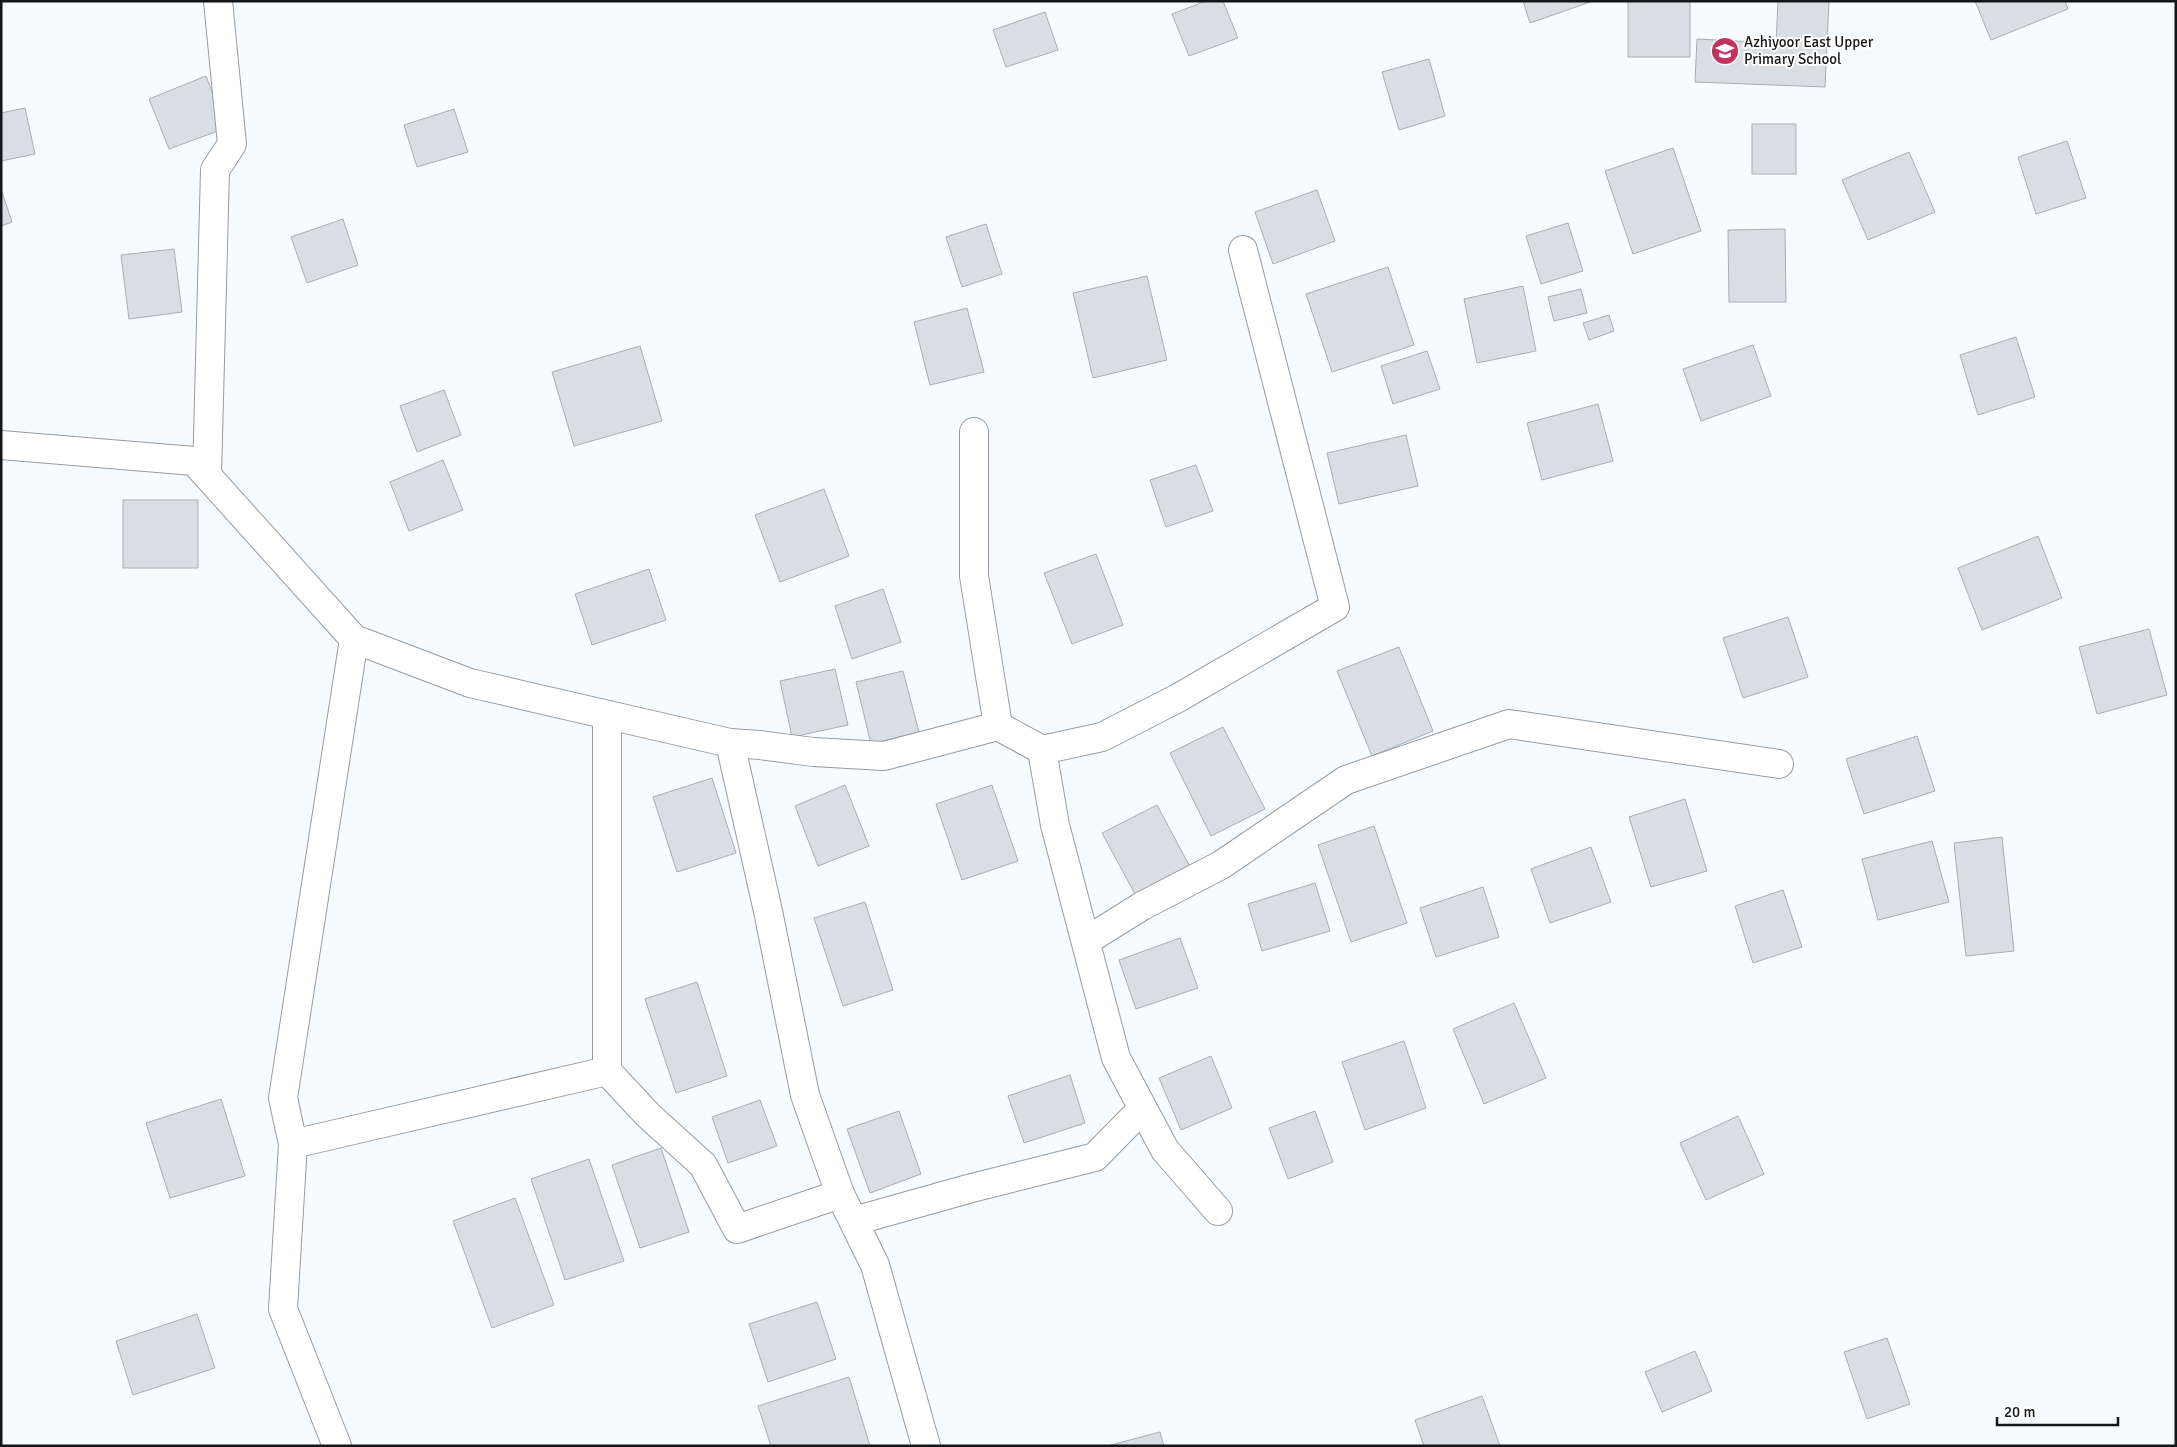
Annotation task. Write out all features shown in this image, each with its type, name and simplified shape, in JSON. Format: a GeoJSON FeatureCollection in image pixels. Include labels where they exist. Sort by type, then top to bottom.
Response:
{"type":"FeatureCollection","features":[{"type":"Feature","properties":{"kind":"street"},"geometry":{"type":"LineString","coordinates":[[207,475],[215,170],[232,144],[218,1]]}},
{"type":"Feature","properties":{"kind":"street"},"geometry":{"type":"LineString","coordinates":[[1,445],[194,461],[354,639],[470,683],[730,743],[813,752],[884,756],[998,726],[1042,750],[1102,737],[1178,698],[1335,607],[1243,250]]}},
{"type":"Feature","properties":{"kind":"street"},"geometry":{"type":"LineString","coordinates":[[974,432],[974,576],[998,726]]}},
{"type":"Feature","properties":{"kind":"street"},"geometry":{"type":"LineString","coordinates":[[338,1446],[283,1309],[293,1144],[283,1098],[354,639]]}},
{"type":"Feature","properties":{"kind":"street"},"geometry":{"type":"LineString","coordinates":[[607,715],[607,1071],[648,1116],[703,1165],[737,1229],[840,1194]]}},
{"type":"Feature","properties":{"kind":"street"},"geometry":{"type":"LineString","coordinates":[[1086,941],[1142,906],[1222,865],[1346,780],[1509,724],[1779,764]]}},
{"type":"Feature","properties":{"kind":"street"},"geometry":{"type":"LineString","coordinates":[[730,743],[768,911],[805,1095],[840,1194],[875,1265],[926,1446]]}},
{"type":"Feature","properties":{"kind":"street"},"geometry":{"type":"LineString","coordinates":[[1042,750],[1055,825],[1116,1058],[1165,1150],[1218,1212]]}},
{"type":"Feature","properties":{"kind":"street"},"geometry":{"type":"LineString","coordinates":[[293,1144],[607,1071]]}},
{"type":"Feature","properties":{"kind":"street"},"geometry":{"type":"LineString","coordinates":[[854,1221],[968,1189],[1095,1157],[1142,1109]]}},
{"type":"Feature","properties":{"kind":"building"},"geometry":{"type":"Polygon","coordinates":[[[1206,1],[1223,1],[1238,38],[1189,56],[1172,14],[1206,1]]]}},
{"type":"Feature","properties":{"kind":"building"},"geometry":{"type":"Polygon","coordinates":[[[1523,1],[1593,1],[1530,23],[1523,1]]]}},
{"type":"Feature","properties":{"kind":"building"},"geometry":{"type":"Polygon","coordinates":[[[1628,1],[1690,1],[1690,57],[1628,57],[1628,1]]]}},
{"type":"Feature","properties":{"kind":"building"},"geometry":{"type":"Polygon","coordinates":[[[1778,1],[1829,1],[1825,87],[1695,82],[1697,39],[1776,43],[1778,1]]]}},
{"type":"Feature","properties":{"kind":"building"},"geometry":{"type":"Polygon","coordinates":[[[1975,1],[2065,1],[2068,9],[1991,40],[1975,1]]]}},
{"type":"Feature","properties":{"kind":"building"},"geometry":{"type":"Polygon","coordinates":[[[1045,12],[1058,50],[1006,67],[993,30],[1045,12]]]}},
{"type":"Feature","properties":{"kind":"building"},"geometry":{"type":"Polygon","coordinates":[[[1429,59],[1445,116],[1399,130],[1382,72],[1429,59]]]}},
{"type":"Feature","properties":{"kind":"building"},"geometry":{"type":"Polygon","coordinates":[[[206,76],[226,128],[169,149],[149,99],[206,76]]]}},
{"type":"Feature","properties":{"kind":"building"},"geometry":{"type":"Polygon","coordinates":[[[25,108],[35,154],[1,161],[1,113],[25,108]]]}},
{"type":"Feature","properties":{"kind":"building"},"geometry":{"type":"Polygon","coordinates":[[[454,109],[468,152],[417,167],[404,125],[454,109]]]}},
{"type":"Feature","properties":{"kind":"building"},"geometry":{"type":"Polygon","coordinates":[[[1752,124],[1796,124],[1796,174],[1752,174],[1752,124]]]}},
{"type":"Feature","properties":{"kind":"building"},"geometry":{"type":"Polygon","coordinates":[[[2067,141],[2086,198],[2036,214],[2018,157],[2067,141]]]}},
{"type":"Feature","properties":{"kind":"building"},"geometry":{"type":"Polygon","coordinates":[[[1673,148],[1701,231],[1633,254],[1605,171],[1673,148]]]}},
{"type":"Feature","properties":{"kind":"building"},"geometry":{"type":"Polygon","coordinates":[[[1909,152],[1935,212],[1868,240],[1842,180],[1909,152]]]}},
{"type":"Feature","properties":{"kind":"building"},"geometry":{"type":"Polygon","coordinates":[[[1,189],[12,222],[1,226],[1,189]]]}},
{"type":"Feature","properties":{"kind":"building"},"geometry":{"type":"Polygon","coordinates":[[[1317,190],[1335,241],[1273,264],[1255,212],[1317,190]]]}},
{"type":"Feature","properties":{"kind":"building"},"geometry":{"type":"Polygon","coordinates":[[[343,219],[358,265],[307,283],[291,237],[343,219]]]}},
{"type":"Feature","properties":{"kind":"building"},"geometry":{"type":"Polygon","coordinates":[[[1568,223],[1583,271],[1541,284],[1526,236],[1568,223]]]}},
{"type":"Feature","properties":{"kind":"building"},"geometry":{"type":"Polygon","coordinates":[[[986,224],[1002,274],[962,287],[946,237],[986,224]]]}},
{"type":"Feature","properties":{"kind":"building"},"geometry":{"type":"Polygon","coordinates":[[[1785,229],[1786,302],[1729,302],[1728,230],[1785,229]]]}},
{"type":"Feature","properties":{"kind":"building"},"geometry":{"type":"Polygon","coordinates":[[[174,249],[182,312],[129,319],[121,255],[174,249]]]}},
{"type":"Feature","properties":{"kind":"building"},"geometry":{"type":"Polygon","coordinates":[[[1388,267],[1414,345],[1332,372],[1306,294],[1388,267]]]}},
{"type":"Feature","properties":{"kind":"building"},"geometry":{"type":"Polygon","coordinates":[[[1147,276],[1167,360],[1093,378],[1073,293],[1147,276]]]}},
{"type":"Feature","properties":{"kind":"building"},"geometry":{"type":"Polygon","coordinates":[[[1523,286],[1536,351],[1477,363],[1464,299],[1523,286]]]}},
{"type":"Feature","properties":{"kind":"building"},"geometry":{"type":"Polygon","coordinates":[[[1581,289],[1587,313],[1554,321],[1548,297],[1581,289]]]}},
{"type":"Feature","properties":{"kind":"building"},"geometry":{"type":"Polygon","coordinates":[[[967,308],[984,372],[930,385],[914,322],[967,308]]]}},
{"type":"Feature","properties":{"kind":"building"},"geometry":{"type":"Polygon","coordinates":[[[1609,315],[1614,331],[1589,340],[1583,323],[1609,315]]]}},
{"type":"Feature","properties":{"kind":"building"},"geometry":{"type":"Polygon","coordinates":[[[2016,337],[2035,397],[1978,415],[1960,355],[2016,337]]]}},
{"type":"Feature","properties":{"kind":"building"},"geometry":{"type":"Polygon","coordinates":[[[1753,345],[1771,396],[1701,421],[1683,369],[1753,345]]]}},
{"type":"Feature","properties":{"kind":"building"},"geometry":{"type":"Polygon","coordinates":[[[640,346],[662,421],[574,446],[552,372],[640,346]]]}},
{"type":"Feature","properties":{"kind":"building"},"geometry":{"type":"Polygon","coordinates":[[[1427,351],[1440,389],[1393,404],[1381,366],[1427,351]]]}},
{"type":"Feature","properties":{"kind":"building"},"geometry":{"type":"Polygon","coordinates":[[[444,390],[461,435],[417,452],[400,406],[444,390]]]}},
{"type":"Feature","properties":{"kind":"building"},"geometry":{"type":"Polygon","coordinates":[[[1598,404],[1613,461],[1542,480],[1527,423],[1598,404]]]}},
{"type":"Feature","properties":{"kind":"building"},"geometry":{"type":"Polygon","coordinates":[[[1406,435],[1418,486],[1339,504],[1327,453],[1406,435]]]}},
{"type":"Feature","properties":{"kind":"building"},"geometry":{"type":"Polygon","coordinates":[[[443,460],[463,510],[409,531],[390,482],[443,460]]]}},
{"type":"Feature","properties":{"kind":"building"},"geometry":{"type":"Polygon","coordinates":[[[1196,465],[1213,511],[1166,527],[1150,480],[1196,465]]]}},
{"type":"Feature","properties":{"kind":"building"},"geometry":{"type":"Polygon","coordinates":[[[824,489],[849,556],[780,582],[755,515],[824,489]]]}},
{"type":"Feature","properties":{"kind":"building"},"geometry":{"type":"Polygon","coordinates":[[[123,500],[198,500],[198,568],[123,568],[123,500]]]}},
{"type":"Feature","properties":{"kind":"building"},"geometry":{"type":"Polygon","coordinates":[[[2038,536],[2062,598],[1982,630],[1958,568],[2038,536]]]}},
{"type":"Feature","properties":{"kind":"building"},"geometry":{"type":"Polygon","coordinates":[[[1096,554],[1123,625],[1072,644],[1044,573],[1096,554]]]}},
{"type":"Feature","properties":{"kind":"building"},"geometry":{"type":"Polygon","coordinates":[[[649,569],[666,620],[592,645],[575,594],[649,569]]]}},
{"type":"Feature","properties":{"kind":"building"},"geometry":{"type":"Polygon","coordinates":[[[883,589],[901,642],[852,659],[835,606],[883,589]]]}},
{"type":"Feature","properties":{"kind":"building"},"geometry":{"type":"Polygon","coordinates":[[[1788,617],[1808,677],[1743,698],[1723,638],[1788,617]]]}},
{"type":"Feature","properties":{"kind":"building"},"geometry":{"type":"Polygon","coordinates":[[[2149,629],[2167,695],[2097,714],[2079,647],[2149,629]]]}},
{"type":"Feature","properties":{"kind":"building"},"geometry":{"type":"Polygon","coordinates":[[[1399,647],[1433,731],[1372,756],[1337,671],[1399,647]]]}},
{"type":"Feature","properties":{"kind":"building"},"geometry":{"type":"Polygon","coordinates":[[[835,669],[848,725],[792,737],[780,681],[835,669]]]}},
{"type":"Feature","properties":{"kind":"building"},"geometry":{"type":"Polygon","coordinates":[[[903,671],[919,732],[871,744],[856,682],[903,671]]]}},
{"type":"Feature","properties":{"kind":"building"},"geometry":{"type":"Polygon","coordinates":[[[1223,727],[1265,809],[1211,836],[1170,753],[1223,727]]]}},
{"type":"Feature","properties":{"kind":"building"},"geometry":{"type":"Polygon","coordinates":[[[1917,736],[1935,791],[1864,814],[1846,759],[1917,736]]]}},
{"type":"Feature","properties":{"kind":"building"},"geometry":{"type":"Polygon","coordinates":[[[712,778],[736,853],[677,872],[653,797],[712,778]]]}},
{"type":"Feature","properties":{"kind":"building"},"geometry":{"type":"Polygon","coordinates":[[[845,785],[869,846],[818,866],[795,806],[845,785]]]}},
{"type":"Feature","properties":{"kind":"building"},"geometry":{"type":"Polygon","coordinates":[[[992,785],[1018,861],[962,880],[936,804],[992,785]]]}},
{"type":"Feature","properties":{"kind":"building"},"geometry":{"type":"Polygon","coordinates":[[[1685,799],[1707,871],[1651,887],[1629,817],[1685,799]]]}},
{"type":"Feature","properties":{"kind":"building"},"geometry":{"type":"Polygon","coordinates":[[[1157,805],[1189,865],[1135,894],[1102,833],[1157,805]]]}},
{"type":"Feature","properties":{"kind":"building"},"geometry":{"type":"Polygon","coordinates":[[[1374,826],[1407,923],[1351,942],[1318,845],[1374,826]]]}},
{"type":"Feature","properties":{"kind":"building"},"geometry":{"type":"Polygon","coordinates":[[[2002,837],[2014,951],[1966,956],[1954,843],[2002,837]]]}},
{"type":"Feature","properties":{"kind":"building"},"geometry":{"type":"Polygon","coordinates":[[[1932,841],[1949,902],[1878,920],[1862,859],[1932,841]]]}},
{"type":"Feature","properties":{"kind":"building"},"geometry":{"type":"Polygon","coordinates":[[[1591,847],[1611,902],[1550,923],[1531,869],[1591,847]]]}},
{"type":"Feature","properties":{"kind":"building"},"geometry":{"type":"Polygon","coordinates":[[[1315,883],[1330,931],[1262,951],[1248,904],[1315,883]]]}},
{"type":"Feature","properties":{"kind":"building"},"geometry":{"type":"Polygon","coordinates":[[[1483,887],[1499,937],[1436,957],[1420,908],[1483,887]]]}},
{"type":"Feature","properties":{"kind":"building"},"geometry":{"type":"Polygon","coordinates":[[[1783,890],[1802,947],[1753,963],[1735,906],[1783,890]]]}},
{"type":"Feature","properties":{"kind":"building"},"geometry":{"type":"Polygon","coordinates":[[[865,902],[893,990],[843,1006],[814,918],[865,902]]]}},
{"type":"Feature","properties":{"kind":"building"},"geometry":{"type":"Polygon","coordinates":[[[1180,938],[1198,988],[1136,1009],[1119,960],[1180,938]]]}},
{"type":"Feature","properties":{"kind":"building"},"geometry":{"type":"Polygon","coordinates":[[[697,982],[727,1076],[676,1093],[645,999],[697,982]]]}},
{"type":"Feature","properties":{"kind":"building"},"geometry":{"type":"Polygon","coordinates":[[[1514,1003],[1546,1078],[1484,1104],[1453,1029],[1514,1003]]]}},
{"type":"Feature","properties":{"kind":"building"},"geometry":{"type":"Polygon","coordinates":[[[1404,1041],[1426,1108],[1365,1130],[1342,1062],[1404,1041]]]}},
{"type":"Feature","properties":{"kind":"building"},"geometry":{"type":"Polygon","coordinates":[[[1211,1056],[1232,1108],[1181,1130],[1159,1078],[1211,1056]]]}},
{"type":"Feature","properties":{"kind":"building"},"geometry":{"type":"Polygon","coordinates":[[[1070,1075],[1085,1123],[1024,1143],[1008,1096],[1070,1075]]]}},
{"type":"Feature","properties":{"kind":"building"},"geometry":{"type":"Polygon","coordinates":[[[221,1099],[245,1176],[170,1198],[146,1123],[221,1099]]]}},
{"type":"Feature","properties":{"kind":"building"},"geometry":{"type":"Polygon","coordinates":[[[760,1100],[777,1146],[728,1163],[712,1117],[760,1100]]]}},
{"type":"Feature","properties":{"kind":"building"},"geometry":{"type":"Polygon","coordinates":[[[899,1111],[921,1174],[870,1193],[847,1129],[899,1111]]]}},
{"type":"Feature","properties":{"kind":"building"},"geometry":{"type":"Polygon","coordinates":[[[1315,1111],[1333,1162],[1288,1179],[1269,1128],[1315,1111]]]}},
{"type":"Feature","properties":{"kind":"building"},"geometry":{"type":"Polygon","coordinates":[[[1738,1116],[1764,1174],[1706,1200],[1680,1143],[1738,1116]]]}},
{"type":"Feature","properties":{"kind":"building"},"geometry":{"type":"Polygon","coordinates":[[[661,1148],[689,1232],[640,1248],[612,1165],[661,1148]]]}},
{"type":"Feature","properties":{"kind":"building"},"geometry":{"type":"Polygon","coordinates":[[[589,1159],[624,1261],[565,1280],[531,1179],[589,1159]]]}},
{"type":"Feature","properties":{"kind":"building"},"geometry":{"type":"Polygon","coordinates":[[[515,1198],[554,1305],[492,1328],[453,1221],[515,1198]]]}},
{"type":"Feature","properties":{"kind":"building"},"geometry":{"type":"Polygon","coordinates":[[[817,1302],[836,1359],[768,1382],[749,1324],[817,1302]]]}},
{"type":"Feature","properties":{"kind":"building"},"geometry":{"type":"Polygon","coordinates":[[[197,1314],[215,1368],[133,1395],[116,1341],[197,1314]]]}},
{"type":"Feature","properties":{"kind":"building"},"geometry":{"type":"Polygon","coordinates":[[[1887,1338],[1910,1404],[1867,1419],[1844,1352],[1887,1338]]]}},
{"type":"Feature","properties":{"kind":"building"},"geometry":{"type":"Polygon","coordinates":[[[1695,1351],[1712,1391],[1662,1412],[1645,1372],[1695,1351]]]}},
{"type":"Feature","properties":{"kind":"building"},"geometry":{"type":"Polygon","coordinates":[[[849,1377],[870,1446],[771,1446],[758,1406],[849,1377]]]}},
{"type":"Feature","properties":{"kind":"building"},"geometry":{"type":"Polygon","coordinates":[[[1482,1396],[1500,1446],[1424,1446],[1415,1420],[1482,1396]]]}},
{"type":"Feature","properties":{"kind":"building"},"geometry":{"type":"Polygon","coordinates":[[[1160,1432],[1164,1446],[1107,1446],[1160,1432]]]}},
{"type":"Feature","properties":{"kind":"place","name":"Azhiyoor East Upper Primary School"},"geometry":{"type":"Point","coordinates":[1725,51]}}]}
